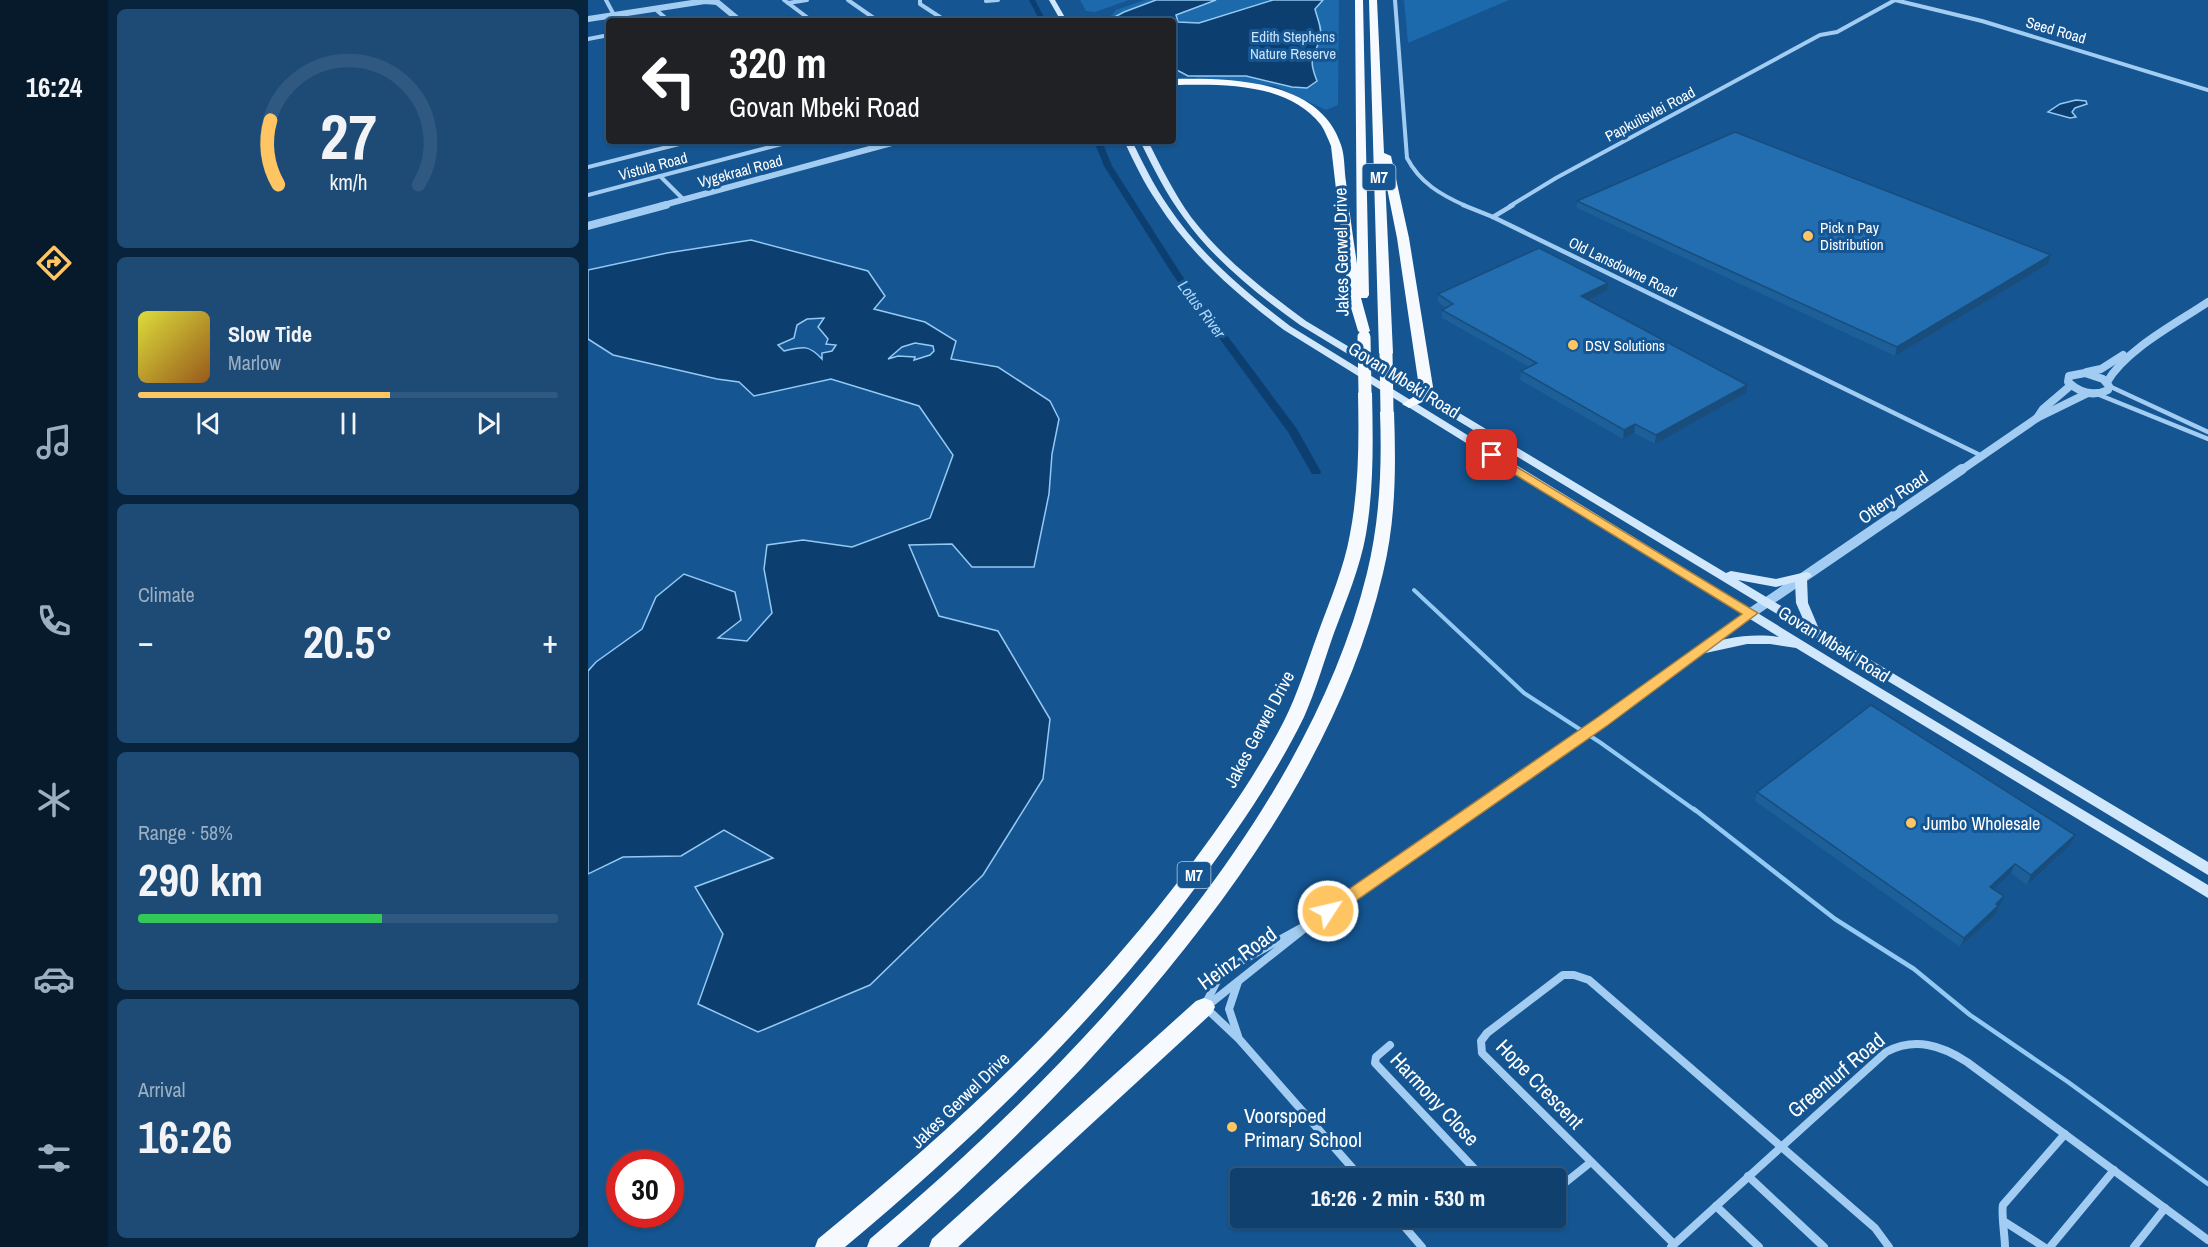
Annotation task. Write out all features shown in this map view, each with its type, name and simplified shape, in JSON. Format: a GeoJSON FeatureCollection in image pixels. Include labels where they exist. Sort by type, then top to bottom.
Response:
{"type":"FeatureCollection","features":[{"type":"Feature","properties":{"kind":"highway","name":"Jakes Gerwel Drive"},"geometry":{"type":"LineString","coordinates":[[827,1247],[944,1147],[1066,1027],[1172,904],[1236,817],[1303,699],[1343,588],[1357,537],[1364,492],[1365,393],[1359,0]]}},
{"type":"Feature","properties":{"kind":"highway","name":"M7"},"geometry":{"type":"LineString","coordinates":[[879,1247],[971,1165],[1089,1046],[1153,973],[1213,899],[1260,829],[1300,761],[1349,651],[1370,593],[1382,540],[1388,496],[1388,412],[1373,0]]}},
{"type":"Feature","properties":{"kind":"highway"},"geometry":{"type":"LineString","coordinates":[[1176,82],[1219,82],[1265,89],[1303,104],[1325,122],[1336,146],[1355,301],[1364,334]]}},
{"type":"Feature","properties":{"kind":"highway"},"geometry":{"type":"LineString","coordinates":[[1377,111],[1403,238],[1426,387],[1424,396],[1409,404]]}},
{"type":"Feature","properties":{"kind":"highway"},"geometry":{"type":"LineString","coordinates":[[941,1247],[1204,1007]]}},
{"type":"Feature","properties":{"kind":"main road"},"geometry":{"type":"LineString","coordinates":[[1052,0],[1062,18]]}},
{"type":"Feature","properties":{"kind":"main road","name":"Govan Mbeki Road"},"geometry":{"type":"LineString","coordinates":[[1130,144],[1170,216],[1194,247],[1259,308],[1294,333],[2208,892]]}},
{"type":"Feature","properties":{"kind":"main road","name":"Govan Mbeki Road"},"geometry":{"type":"LineString","coordinates":[[1146,144],[1180,207],[1196,229],[1227,262],[1303,323],[2208,869]]}},
{"type":"Feature","properties":{"kind":"main road"},"geometry":{"type":"LineString","coordinates":[[1719,572],[1769,583],[1804,577],[1802,603],[1814,630]]}},
{"type":"Feature","properties":{"kind":"main road"},"geometry":{"type":"LineString","coordinates":[[1701,650],[1731,640],[1756,638],[1779,640],[1809,650]]}},
{"type":"Feature","properties":{"kind":"street"},"geometry":{"type":"LineString","coordinates":[[606,0],[614,15]]}},
{"type":"Feature","properties":{"kind":"street"},"geometry":{"type":"LineString","coordinates":[[784,0],[808,18]]}},
{"type":"Feature","properties":{"kind":"street"},"geometry":{"type":"LineString","coordinates":[[788,3],[807,0]]}},
{"type":"Feature","properties":{"kind":"street"},"geometry":{"type":"LineString","coordinates":[[848,0],[874,18]]}},
{"type":"Feature","properties":{"kind":"street"},"geometry":{"type":"LineString","coordinates":[[920,0],[920,4],[941,18]]}},
{"type":"Feature","properties":{"kind":"street"},"geometry":{"type":"LineString","coordinates":[[986,1],[998,0]]}},
{"type":"Feature","properties":{"kind":"street","name":"Old Lansdowne Road"},"geometry":{"type":"LineString","coordinates":[[1395,0],[1406,150],[1410,165],[1422,180],[1437,192],[1493,217],[1982,456]]}},
{"type":"Feature","properties":{"kind":"street","name":"Papkuilsvlei Road"},"geometry":{"type":"LineString","coordinates":[[1493,217],[1556,178],[1820,35],[1837,32],[1895,0]]}},
{"type":"Feature","properties":{"kind":"street","name":"Seed Road"},"geometry":{"type":"LineString","coordinates":[[1895,0],[1973,19],[2208,90]]}},
{"type":"Feature","properties":{"kind":"street"},"geometry":{"type":"LineString","coordinates":[[588,19],[710,1],[717,2],[736,18]]}},
{"type":"Feature","properties":{"kind":"street"},"geometry":{"type":"LineString","coordinates":[[654,8],[666,18]]}},
{"type":"Feature","properties":{"kind":"street"},"geometry":{"type":"LineString","coordinates":[[588,39],[606,36]]}},
{"type":"Feature","properties":{"kind":"street"},"geometry":{"type":"LineString","coordinates":[[588,168],[680,144]]}},
{"type":"Feature","properties":{"kind":"street","name":"Vistula Road"},"geometry":{"type":"LineString","coordinates":[[588,195],[782,144]]}},
{"type":"Feature","properties":{"kind":"street","name":"Vygekraal Road"},"geometry":{"type":"LineString","coordinates":[[588,226],[887,144]]}},
{"type":"Feature","properties":{"kind":"street"},"geometry":{"type":"LineString","coordinates":[[660,176],[684,200]]}},
{"type":"Feature","properties":{"kind":"street"},"geometry":{"type":"LineString","coordinates":[[2108,384],[2112,372],[2143,346],[2208,302]]}},
{"type":"Feature","properties":{"kind":"street"},"geometry":{"type":"LineString","coordinates":[[2085,373],[2101,369],[2130,351],[2143,346]]}},
{"type":"Feature","properties":{"kind":"street"},"geometry":{"type":"LineString","coordinates":[[2085,373],[2098,376],[2108,384],[2208,432]]}},
{"type":"Feature","properties":{"kind":"street","name":"Ottery Road"},"geometry":{"type":"LineString","coordinates":[[2037,418],[2040,411],[2070,386],[2067,379],[2069,376],[2085,373]]}},
{"type":"Feature","properties":{"kind":"street","name":"Ottery Road"},"geometry":{"type":"LineString","coordinates":[[1751,613],[2037,418],[2048,415],[2071,400],[2104,393],[2108,384]]}},
{"type":"Feature","properties":{"kind":"street"},"geometry":{"type":"LineString","coordinates":[[2070,386],[2208,439]]}},
{"type":"Feature","properties":{"kind":"street","name":"Heinz Road"},"geometry":{"type":"LineString","coordinates":[[1204,1007],[1310,924],[1603,721],[1751,613]]}},
{"type":"Feature","properties":{"kind":"street","name":"Heinz Road"},"geometry":{"type":"LineString","coordinates":[[1204,1007],[1210,990],[1227,969],[1310,924]]}},
{"type":"Feature","properties":{"kind":"street","name":"Hope Crescent"},"geometry":{"type":"LineString","coordinates":[[1673,1246],[1482,1053],[1481,1041],[1487,1033],[1563,975],[1574,975],[1589,980],[1782,1146]]}},
{"type":"Feature","properties":{"kind":"street"},"geometry":{"type":"LineString","coordinates":[[1239,1040],[1227,1012],[1230,997],[1240,978]]}},
{"type":"Feature","properties":{"kind":"street"},"geometry":{"type":"LineString","coordinates":[[1204,1007],[1239,1040],[1352,1168]]}},
{"type":"Feature","properties":{"kind":"street","name":"Greenturf Road"},"geometry":{"type":"LineString","coordinates":[[1673,1246],[1886,1052],[1900,1045],[1919,1043],[1952,1051],[2065,1134]]}},
{"type":"Feature","properties":{"kind":"street","name":"Harmony Close"},"geometry":{"type":"LineString","coordinates":[[1390,1046],[1376,1057],[1375,1064],[1474,1168]]}},
{"type":"Feature","properties":{"kind":"street"},"geometry":{"type":"LineString","coordinates":[[2005,1247],[2006,1222],[2001,1211],[2003,1205],[2065,1134],[2208,1240]]}},
{"type":"Feature","properties":{"kind":"street"},"geometry":{"type":"LineString","coordinates":[[1782,1146],[1883,1237],[1889,1247]]}},
{"type":"Feature","properties":{"kind":"street"},"geometry":{"type":"LineString","coordinates":[[1566,1182],[1591,1162]]}},
{"type":"Feature","properties":{"kind":"street"},"geometry":{"type":"LineString","coordinates":[[2050,1247],[2114,1170]]}},
{"type":"Feature","properties":{"kind":"street"},"geometry":{"type":"LineString","coordinates":[[1748,1176],[1824,1247]]}},
{"type":"Feature","properties":{"kind":"street"},"geometry":{"type":"LineString","coordinates":[[1716,1206],[1759,1247]]}},
{"type":"Feature","properties":{"kind":"street"},"geometry":{"type":"LineString","coordinates":[[2134,1247],[2165,1208]]}},
{"type":"Feature","properties":{"kind":"street"},"geometry":{"type":"LineString","coordinates":[[2006,1222],[2044,1247]]}},
{"type":"Feature","properties":{"kind":"street"},"geometry":{"type":"LineString","coordinates":[[1406,1228],[1422,1247]]}},
{"type":"Feature","properties":{"kind":"green space"},"geometry":{"type":"Polygon","coordinates":[[[1080,0],[1129,0],[1095,12],[1086,11],[1080,0]]]}},
{"type":"Feature","properties":{"kind":"green space","name":"Edith Stephens Nature Reserve"},"geometry":{"type":"Polygon","coordinates":[[[1145,0],[1339,0],[1338,105],[1326,110],[1275,86],[1198,78],[1176,71],[1176,18],[1112,18],[1111,16],[1116,10],[1145,0]]]}},
{"type":"Feature","properties":{"kind":"green space"},"geometry":{"type":"Polygon","coordinates":[[[1404,0],[1509,0],[1408,43],[1404,0]]]}},
{"type":"Feature","properties":{"kind":"shaded area","name":"Edith Stephens Nature Reserve"},"geometry":{"type":"Polygon","coordinates":[[[1156,0],[1216,0],[1176,15],[1178,22],[1199,23],[1273,0],[1323,0],[1315,9],[1321,31],[1312,63],[1317,81],[1307,88],[1292,87],[1246,76],[1188,76],[1176,70],[1176,18],[1113,18],[1156,0]]]}},
{"type":"Feature","properties":{"kind":"shaded area"},"geometry":{"type":"Polygon","coordinates":[[[2076,100],[2086,101],[2087,104],[2075,108],[2072,112],[2076,117],[2070,118],[2048,112],[2060,104],[2076,100]]]}},
{"type":"Feature","properties":{"kind":"shaded area"},"geometry":{"type":"Polygon","coordinates":[[[751,240],[868,271],[885,296],[874,309],[925,322],[956,341],[951,359],[998,367],[1050,401],[1059,419],[1052,454],[1049,494],[1034,567],[972,567],[952,544],[909,545],[939,616],[998,631],[1050,719],[1043,779],[983,875],[870,985],[758,1032],[698,1004],[723,934],[695,887],[773,858],[724,830],[681,856],[623,857],[588,874],[588,671],[596,662],[642,629],[656,597],[684,574],[735,592],[741,620],[718,638],[747,641],[772,613],[764,569],[767,545],[803,540],[852,547],[930,518],[953,455],[919,406],[831,379],[754,396],[739,382],[613,355],[588,339],[588,270],[667,253],[751,240]],[[824,318],[807,319],[797,325],[794,338],[778,345],[784,351],[810,349],[822,359],[822,353],[832,351],[836,345],[826,344],[828,339],[818,327],[824,318]],[[915,343],[902,347],[888,359],[898,356],[915,357],[914,360],[930,355],[934,351],[933,346],[915,343]]]}},
{"type":"Feature","properties":{"kind":"building","name":"Pick n Pay Distribution"},"geometry":{"type":"Polygon","coordinates":[[[1735,132],[2051,255],[1897,347],[1577,201],[1735,132]]]}},
{"type":"Feature","properties":{"kind":"building","name":"DSV Solutions"},"geometry":{"type":"Polygon","coordinates":[[[1539,248],[1608,283],[1581,296],[1747,385],[1656,435],[1635,424],[1624,430],[1521,371],[1537,363],[1442,310],[1453,304],[1438,294],[1539,248]]]}},
{"type":"Feature","properties":{"kind":"building","name":"Jumbo Wholesale"},"geometry":{"type":"Polygon","coordinates":[[[1871,705],[2075,835],[2031,875],[2015,864],[1990,887],[2004,896],[1996,904],[1998,906],[1964,938],[1757,792],[1871,705]]]}},
{"type":"Feature","properties":{"kind":"waterway","name":"Lotus River"},"geometry":{"type":"LineString","coordinates":[[1032,0],[1041,18]]}},
{"type":"Feature","properties":{"kind":"waterway","name":"Lotus River"},"geometry":{"type":"LineString","coordinates":[[1099,144],[1108,166],[1177,275],[1293,431],[1316,472]]}},
{"type":"Feature","properties":{"kind":"waterway"},"geometry":{"type":"LineString","coordinates":[[1414,590],[1524,693],[1601,743],[1696,811]]}},
{"type":"Feature","properties":{"kind":"waterway"},"geometry":{"type":"LineString","coordinates":[[1694,809],[1835,919],[1914,969],[1970,1015],[2068,1082],[2208,1184]]}},
{"type":"Feature","properties":{"kind":"place","name":"Pick n Pay Distribution"},"geometry":{"type":"Point","coordinates":[1808,236]}},
{"type":"Feature","properties":{"kind":"place","name":"DSV Solutions"},"geometry":{"type":"Point","coordinates":[1573,345]}},
{"type":"Feature","properties":{"kind":"place","name":"Jumbo Wholesale"},"geometry":{"type":"Point","coordinates":[1911,823]}},
{"type":"Feature","properties":{"kind":"place","name":"Voorspoed Primary School"},"geometry":{"type":"Point","coordinates":[1232,1127]}},
{"type":"Feature","properties":{"kind":"route"},"geometry":{"type":"LineString","coordinates":[[1328,911],[1603,721],[1751,613],[1492,455]]}}]}
